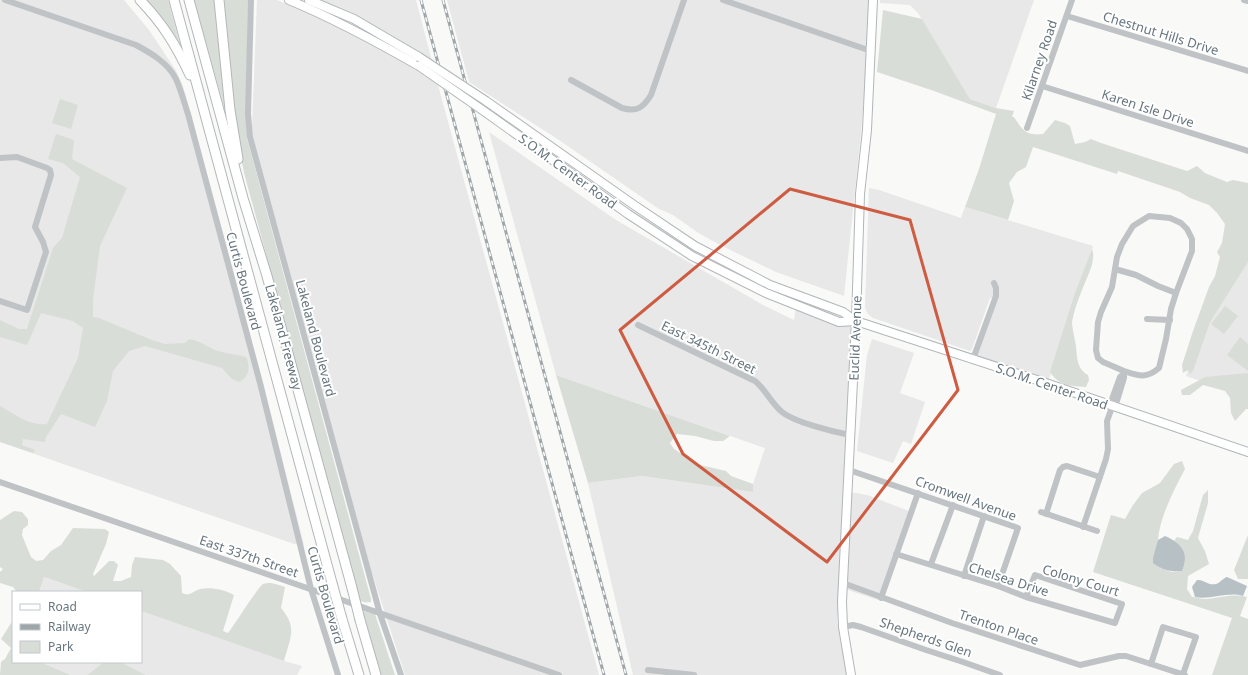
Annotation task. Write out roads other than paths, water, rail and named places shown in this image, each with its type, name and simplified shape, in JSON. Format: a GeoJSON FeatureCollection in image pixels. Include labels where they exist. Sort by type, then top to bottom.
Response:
{"type":"FeatureCollection","features":[{"type":"Feature","properties":{"kind":"highway"},"geometry":{"type":"LineString","coordinates":[[140,0],[157,19],[179,52],[202,104]]}},
{"type":"Feature","properties":{"kind":"highway","name":"Lakeland Freeway"},"geometry":{"type":"LineString","coordinates":[[174,0],[342,619],[359,675]]}},
{"type":"Feature","properties":{"kind":"highway","name":"Lakeland Freeway"},"geometry":{"type":"LineString","coordinates":[[189,0],[243,198],[267,276],[376,675]]}},
{"type":"Feature","properties":{"kind":"highway"},"geometry":{"type":"LineString","coordinates":[[218,0],[230,110],[242,176],[243,198]]}},
{"type":"Feature","properties":{"kind":"main road","name":"S.O.M. Center Road"},"geometry":{"type":"LineString","coordinates":[[289,0],[366,35],[419,66],[628,214],[692,256],[724,273],[772,295],[839,322],[856,321]]}},
{"type":"Feature","properties":{"kind":"main road","name":"S.O.M. Center Road"},"geometry":{"type":"LineString","coordinates":[[309,0],[354,19],[419,57],[486,101],[695,246],[770,285],[842,312],[856,321],[1113,404],[1248,452]]}},
{"type":"Feature","properties":{"kind":"main road","name":"Euclid Avenue"},"geometry":{"type":"LineString","coordinates":[[851,675],[843,627],[843,583],[856,321],[860,194],[866,131],[873,0]]}},
{"type":"Feature","properties":{"kind":"street","name":"Curtis Boulevard"},"geometry":{"type":"LineString","coordinates":[[5,0],[136,45],[153,54],[166,66],[175,78],[188,114],[261,390],[311,589],[338,675]]}},
{"type":"Feature","properties":{"kind":"street","name":"Lakeland Boulevard"},"geometry":{"type":"LineString","coordinates":[[251,0],[248,114],[250,137],[380,614],[401,675]]}},
{"type":"Feature","properties":{"kind":"street"},"geometry":{"type":"LineString","coordinates":[[571,80],[622,108],[629,110],[642,107],[651,95],[684,0]]}},
{"type":"Feature","properties":{"kind":"street"},"geometry":{"type":"LineString","coordinates":[[723,0],[871,51]]}},
{"type":"Feature","properties":{"kind":"street","name":"Kilarney Road"},"geometry":{"type":"LineString","coordinates":[[1027,128],[1072,0]]}},
{"type":"Feature","properties":{"kind":"street"},"geometry":{"type":"LineString","coordinates":[[1244,0],[1248,1]]}},
{"type":"Feature","properties":{"kind":"street","name":"Chestnut Hills Drive"},"geometry":{"type":"LineString","coordinates":[[1067,16],[1248,71]]}},
{"type":"Feature","properties":{"kind":"street","name":"Karen Isle Drive"},"geometry":{"type":"LineString","coordinates":[[1042,86],[1248,151]]}},
{"type":"Feature","properties":{"kind":"street"},"geometry":{"type":"LineString","coordinates":[[0,158],[17,157],[47,168],[50,170],[51,175],[35,227],[45,246],[46,252],[27,310],[0,301]]}},
{"type":"Feature","properties":{"kind":"street"},"geometry":{"type":"LineString","coordinates":[[1149,216],[1170,218],[1181,223],[1187,229],[1192,239],[1192,251],[1176,293],[1159,368],[1152,374],[1143,376],[1124,373],[1102,362],[1098,358],[1096,350],[1098,322],[1112,287],[1115,270],[1117,257],[1122,244],[1133,226],[1149,216]]}},
{"type":"Feature","properties":{"kind":"street"},"geometry":{"type":"LineString","coordinates":[[1115,270],[1136,275],[1176,293]]}},
{"type":"Feature","properties":{"kind":"street"},"geometry":{"type":"LineString","coordinates":[[973,359],[996,296],[996,288],[994,283]]}},
{"type":"Feature","properties":{"kind":"street"},"geometry":{"type":"LineString","coordinates":[[1147,319],[1170,320]]}},
{"type":"Feature","properties":{"kind":"street","name":"East 345th Street"},"geometry":{"type":"LineString","coordinates":[[638,325],[755,381],[763,387],[781,411],[791,417],[835,432],[850,435]]}},
{"type":"Feature","properties":{"kind":"street"},"geometry":{"type":"LineString","coordinates":[[1083,526],[1108,449],[1107,421],[1113,404],[1112,399],[1120,378],[1124,373]]}},
{"type":"Feature","properties":{"kind":"street"},"geometry":{"type":"LineString","coordinates":[[1097,532],[1044,513],[1060,470],[1063,467],[1067,466],[1100,477]]}},
{"type":"Feature","properties":{"kind":"street","name":"Cromwell Avenue"},"geometry":{"type":"LineString","coordinates":[[849,470],[918,492],[1018,528],[998,586]]}},
{"type":"Feature","properties":{"kind":"street","name":"East 337th Street"},"geometry":{"type":"LineString","coordinates":[[0,482],[559,675]]}},
{"type":"Feature","properties":{"kind":"street"},"geometry":{"type":"LineString","coordinates":[[881,598],[918,492]]}},
{"type":"Feature","properties":{"kind":"street"},"geometry":{"type":"LineString","coordinates":[[931,564],[952,505]]}},
{"type":"Feature","properties":{"kind":"street"},"geometry":{"type":"LineString","coordinates":[[964,576],[984,516]]}},
{"type":"Feature","properties":{"kind":"street","name":"Chelsea Drive"},"geometry":{"type":"LineString","coordinates":[[896,554],[998,586],[1026,597],[1114,623]]}},
{"type":"Feature","properties":{"kind":"street","name":"Colony Court"},"geometry":{"type":"LineString","coordinates":[[1026,597],[1035,576],[1122,604],[1114,623]]}},
{"type":"Feature","properties":{"kind":"street","name":"Trenton Place"},"geometry":{"type":"LineString","coordinates":[[843,583],[959,626],[1080,666],[1119,656],[1126,656],[1184,675],[1196,637],[1163,627],[1151,664]]}},
{"type":"Feature","properties":{"kind":"street","name":"Shepherds Glen"},"geometry":{"type":"LineString","coordinates":[[843,627],[853,625],[862,627],[1000,675]]}},
{"type":"Feature","properties":{"kind":"street"},"geometry":{"type":"LineString","coordinates":[[648,670],[694,675]]}},
{"type":"Feature","properties":{"kind":"railway"},"geometry":{"type":"LineString","coordinates":[[421,0],[604,675]]}},
{"type":"Feature","properties":{"kind":"railway"},"geometry":{"type":"LineString","coordinates":[[443,0],[626,675]]}}]}
